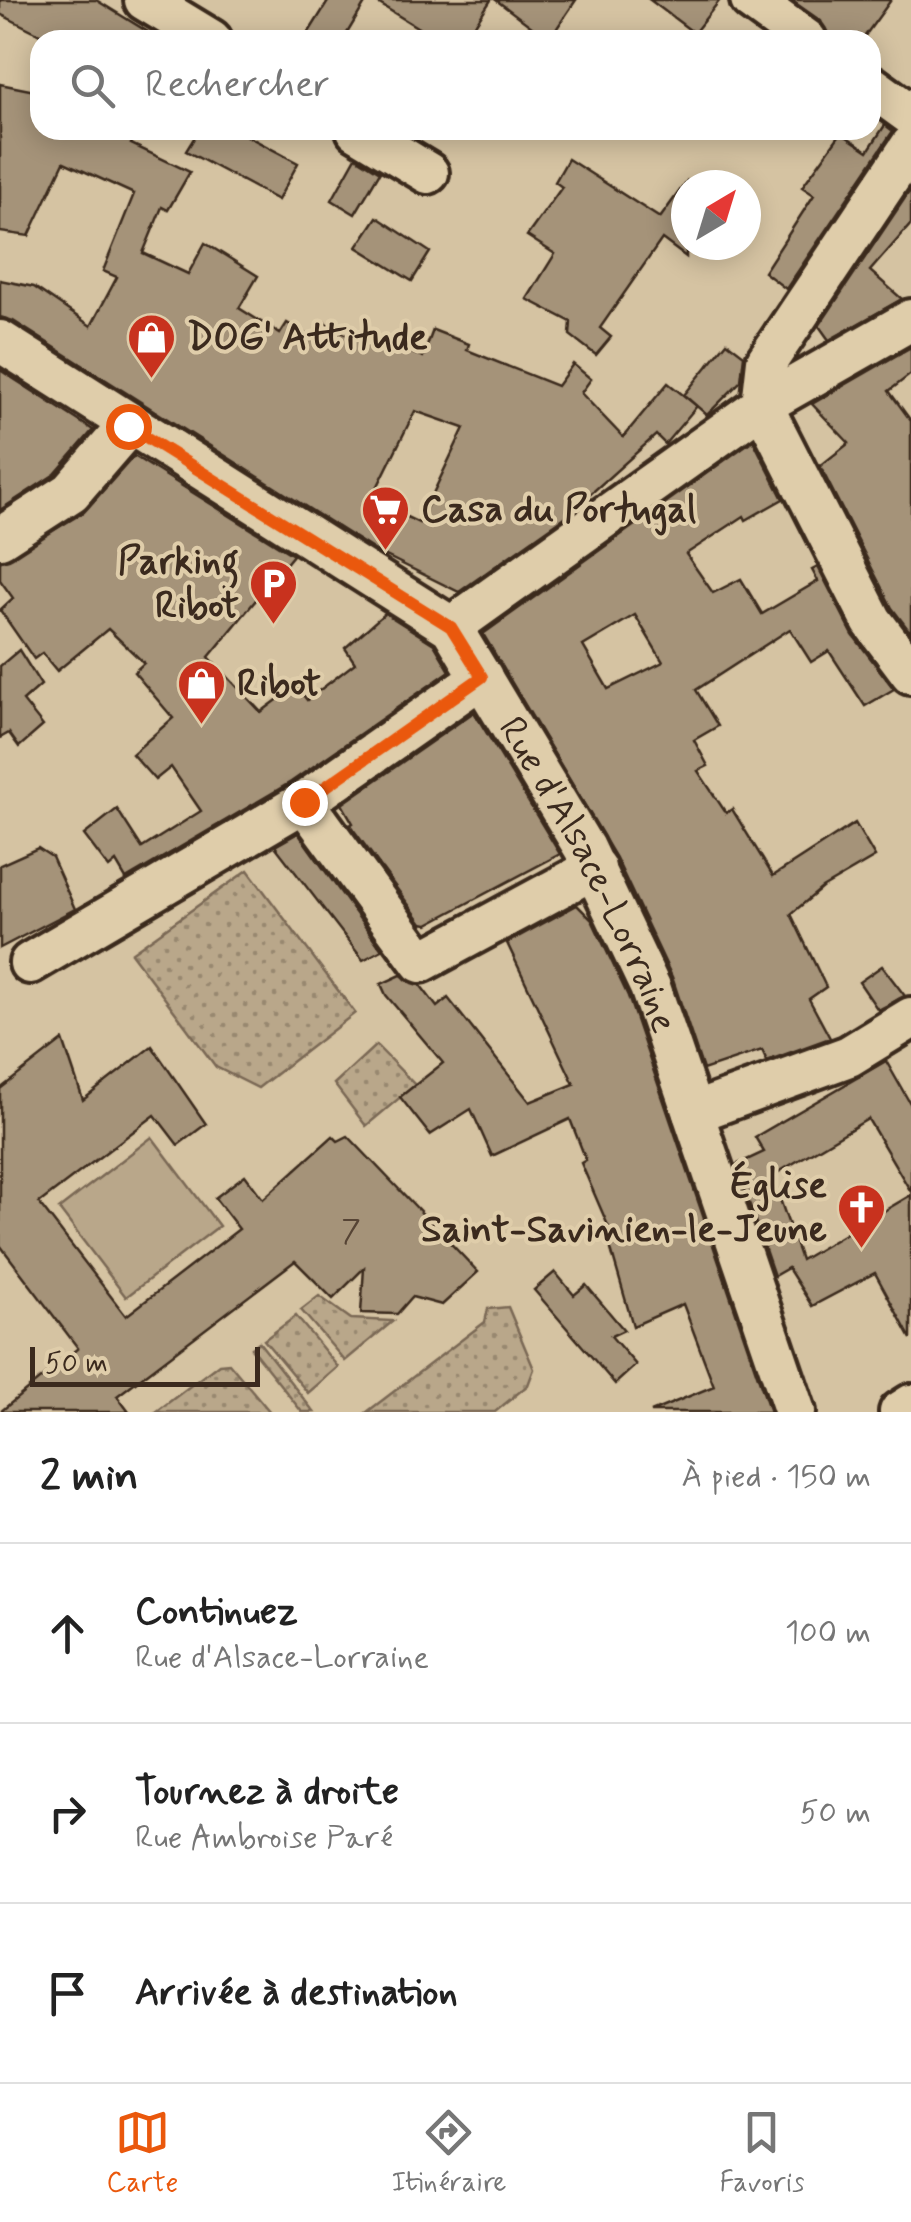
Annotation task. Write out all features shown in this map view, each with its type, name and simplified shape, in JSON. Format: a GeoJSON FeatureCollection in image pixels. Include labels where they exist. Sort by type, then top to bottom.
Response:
{"type":"FeatureCollection","features":[{"type":"Feature","properties":{"kind":"street"},"geometry":{"type":"LineString","coordinates":[[145,0],[194,30]]}},
{"type":"Feature","properties":{"kind":"street"},"geometry":{"type":"LineString","coordinates":[[751,0],[792,30]]}},
{"type":"Feature","properties":{"kind":"street"},"geometry":{"type":"LineString","coordinates":[[881,93],[911,115]]}},
{"type":"Feature","properties":{"kind":"street"},"geometry":{"type":"LineString","coordinates":[[374,140],[428,173]]}},
{"type":"Feature","properties":{"kind":"street"},"geometry":{"type":"LineString","coordinates":[[911,146],[767,361],[762,405],[872,621],[911,673]]}},
{"type":"Feature","properties":{"kind":"street"},"geometry":{"type":"LineString","coordinates":[[451,627],[762,405],[911,320]]}},
{"type":"Feature","properties":{"kind":"street","name":"Rue d'Alsace-Lorraine"},"geometry":{"type":"LineString","coordinates":[[0,340],[128,426],[451,627],[594,868],[650,986],[795,1412]]}},
{"type":"Feature","properties":{"kind":"street"},"geometry":{"type":"LineString","coordinates":[[0,538],[71,492],[128,426]]}},
{"type":"Feature","properties":{"kind":"street"},"geometry":{"type":"LineString","coordinates":[[30,963],[304,802],[482,677]]}},
{"type":"Feature","properties":{"kind":"street"},"geometry":{"type":"LineString","coordinates":[[304,802],[422,962],[594,868]]}},
{"type":"Feature","properties":{"kind":"street"},"geometry":{"type":"LineString","coordinates":[[694,1113],[848,1056],[911,1018]]}},
{"type":"Feature","properties":{"kind":"street"},"geometry":{"type":"LineString","coordinates":[[900,1412],[911,1405]]}},
{"type":"Feature","properties":{"kind":"shaded area"},"geometry":{"type":"Polygon","coordinates":[[[248,870],[355,1013],[258,1088],[216,1067],[131,953],[248,870]]]}},
{"type":"Feature","properties":{"kind":"shaded area"},"geometry":{"type":"Polygon","coordinates":[[[376,1045],[415,1085],[366,1126],[334,1084],[376,1045]]]}},
{"type":"Feature","properties":{"kind":"shaded area"},"geometry":{"type":"Polygon","coordinates":[[[152,1137],[219,1226],[126,1297],[59,1209],[152,1137]]]}},
{"type":"Feature","properties":{"kind":"shaded area"},"geometry":{"type":"Polygon","coordinates":[[[319,1296],[351,1319],[393,1321],[345,1361],[301,1310],[319,1296]]]}},
{"type":"Feature","properties":{"kind":"shaded area"},"geometry":{"type":"Polygon","coordinates":[[[508,1307],[534,1369],[528,1385],[495,1412],[367,1412],[485,1322],[488,1309],[508,1307]]]}},
{"type":"Feature","properties":{"kind":"shaded area"},"geometry":{"type":"Polygon","coordinates":[[[296,1316],[338,1367],[308,1393],[264,1340],[296,1316]]]}},
{"type":"Feature","properties":{"kind":"shaded area"},"geometry":{"type":"Polygon","coordinates":[[[259,1342],[314,1412],[302,1412],[251,1348],[259,1342]]]}},
{"type":"Feature","properties":{"kind":"shaded area"},"geometry":{"type":"Polygon","coordinates":[[[229,1363],[270,1412],[156,1412],[219,1364],[229,1363]]]}},
{"type":"Feature","properties":{"kind":"building"},"geometry":{"type":"Polygon","coordinates":[[[0,0],[96,0],[145,30],[32,30],[0,14],[0,0]]]}},
{"type":"Feature","properties":{"kind":"building"},"geometry":{"type":"Polygon","coordinates":[[[329,0],[367,0],[349,30],[310,30],[329,0]]]}},
{"type":"Feature","properties":{"kind":"building"},"geometry":{"type":"Polygon","coordinates":[[[373,0],[491,0],[472,30],[422,30],[373,0]]]}},
{"type":"Feature","properties":{"kind":"building"},"geometry":{"type":"Polygon","coordinates":[[[496,0],[576,0],[556,30],[536,30],[496,0]]]}},
{"type":"Feature","properties":{"kind":"building"},"geometry":{"type":"Polygon","coordinates":[[[650,0],[720,0],[696,30],[690,30],[650,0]]]}},
{"type":"Feature","properties":{"kind":"building"},"geometry":{"type":"Polygon","coordinates":[[[791,0],[891,0],[869,30],[825,30],[821,21],[791,0]]]}},
{"type":"Feature","properties":{"kind":"building"},"geometry":{"type":"Polygon","coordinates":[[[0,84],[30,90],[30,140],[133,140],[131,144],[190,172],[168,210],[162,207],[143,253],[188,274],[205,243],[258,276],[239,308],[280,334],[287,323],[312,338],[322,321],[367,346],[371,339],[394,351],[396,347],[423,357],[433,330],[469,344],[467,350],[557,386],[573,364],[591,379],[581,393],[623,437],[668,383],[697,406],[665,444],[656,435],[565,517],[459,592],[374,550],[13,321],[0,317],[0,280],[34,287],[91,326],[117,277],[103,271],[134,194],[64,162],[29,236],[0,232],[0,84]],[[415,411],[371,500],[419,523],[464,428],[415,411]]]}},
{"type":"Feature","properties":{"kind":"building"},"geometry":{"type":"Polygon","coordinates":[[[885,125],[893,131],[786,289],[764,272],[814,195],[802,187],[836,140],[852,140],[868,151],[875,140],[881,140],[885,125]]]}},
{"type":"Feature","properties":{"kind":"building"},"geometry":{"type":"Polygon","coordinates":[[[193,140],[255,140],[298,163],[278,200],[186,151],[193,140]]]}},
{"type":"Feature","properties":{"kind":"building"},"geometry":{"type":"Polygon","coordinates":[[[356,157],[380,172],[355,214],[332,200],[356,157]]]}},
{"type":"Feature","properties":{"kind":"building"},"geometry":{"type":"Polygon","coordinates":[[[568,159],[660,218],[671,203],[671,246],[662,239],[600,328],[611,337],[596,355],[570,335],[571,322],[527,299],[555,254],[527,236],[562,187],[555,182],[568,159]]]}},
{"type":"Feature","properties":{"kind":"building"},"geometry":{"type":"Polygon","coordinates":[[[911,189],[911,224],[870,271],[902,299],[829,340],[819,326],[911,189]]]}},
{"type":"Feature","properties":{"kind":"building"},"geometry":{"type":"Polygon","coordinates":[[[377,217],[430,252],[412,281],[357,247],[377,217]]]}},
{"type":"Feature","properties":{"kind":"building"},"geometry":{"type":"Polygon","coordinates":[[[727,342],[744,355],[741,381],[707,415],[684,395],[727,342]]]}},
{"type":"Feature","properties":{"kind":"building"},"geometry":{"type":"Polygon","coordinates":[[[911,347],[911,374],[889,391],[911,421],[911,633],[892,608],[820,466],[849,443],[812,404],[911,347]]]}},
{"type":"Feature","properties":{"kind":"building"},"geometry":{"type":"Polygon","coordinates":[[[0,370],[93,430],[55,474],[0,510],[0,370]]]}},
{"type":"Feature","properties":{"kind":"building"},"geometry":{"type":"Polygon","coordinates":[[[753,440],[783,499],[746,520],[744,516],[686,554],[713,593],[741,579],[762,614],[818,581],[812,570],[818,567],[853,635],[894,689],[865,706],[829,651],[811,662],[790,629],[696,690],[718,726],[694,740],[708,766],[698,771],[726,813],[732,809],[773,876],[855,823],[875,857],[822,888],[791,914],[826,987],[809,999],[830,1038],[767,1061],[762,1050],[703,1070],[672,977],[616,858],[483,634],[753,440]],[[635,615],[583,646],[608,689],[663,662],[635,615]]]}},
{"type":"Feature","properties":{"kind":"building"},"geometry":{"type":"Polygon","coordinates":[[[134,456],[293,555],[209,657],[261,712],[296,686],[307,700],[355,663],[345,648],[385,613],[434,644],[450,671],[291,782],[126,879],[116,862],[109,868],[84,835],[117,809],[142,848],[201,811],[171,767],[155,780],[132,754],[173,718],[134,672],[144,663],[108,629],[57,671],[42,653],[34,659],[0,610],[13,598],[0,580],[0,562],[84,512],[134,456]]]}},
{"type":"Feature","properties":{"kind":"building"},"geometry":{"type":"Polygon","coordinates":[[[19,650],[41,685],[23,701],[43,726],[19,747],[9,733],[0,738],[0,666],[19,650]]]}},
{"type":"Feature","properties":{"kind":"building"},"geometry":{"type":"Polygon","coordinates":[[[474,712],[560,854],[428,924],[422,923],[350,825],[353,823],[342,804],[474,712]]]}},
{"type":"Feature","properties":{"kind":"building"},"geometry":{"type":"Polygon","coordinates":[[[298,833],[382,950],[363,960],[275,846],[298,833]]]}},
{"type":"Feature","properties":{"kind":"building"},"geometry":{"type":"Polygon","coordinates":[[[38,848],[52,857],[75,909],[0,948],[0,865],[38,848]]]}},
{"type":"Feature","properties":{"kind":"building"},"geometry":{"type":"Polygon","coordinates":[[[577,905],[592,920],[628,996],[770,1412],[651,1412],[714,1386],[683,1304],[633,1326],[610,1246],[616,1244],[581,1163],[586,1160],[570,1119],[492,1156],[471,1109],[430,1135],[400,1097],[443,1063],[386,995],[381,984],[401,975],[421,986],[437,1007],[448,998],[530,1102],[574,1084],[507,943],[577,905]]]}},
{"type":"Feature","properties":{"kind":"building"},"geometry":{"type":"Polygon","coordinates":[[[882,966],[905,996],[878,1010],[859,982],[882,966]]]}},
{"type":"Feature","properties":{"kind":"building"},"geometry":{"type":"Polygon","coordinates":[[[63,1040],[83,1100],[152,1046],[206,1124],[178,1145],[155,1115],[39,1203],[126,1316],[239,1229],[215,1198],[245,1175],[263,1199],[333,1136],[338,1141],[348,1136],[478,1272],[442,1305],[412,1297],[397,1314],[361,1313],[364,1268],[333,1299],[295,1261],[117,1396],[129,1412],[0,1412],[78,1348],[0,1245],[0,1089],[63,1040]]]}},
{"type":"Feature","properties":{"kind":"building"},"geometry":{"type":"Polygon","coordinates":[[[886,1061],[911,1105],[911,1192],[868,1119],[772,1176],[801,1260],[911,1195],[911,1339],[875,1273],[812,1306],[788,1268],[774,1276],[736,1165],[764,1152],[755,1137],[886,1061]]]}},
{"type":"Feature","properties":{"kind":"building"},"geometry":{"type":"Polygon","coordinates":[[[555,1272],[574,1295],[586,1285],[624,1330],[611,1336],[636,1365],[615,1384],[534,1290],[555,1272]]]}},
{"type":"Feature","properties":{"kind":"place","name":"DOG' Attitude"},"geometry":{"type":"Point","coordinates":[152,380]}},
{"type":"Feature","properties":{"kind":"place","name":"Casa du Portugal"},"geometry":{"type":"Point","coordinates":[386,552]}},
{"type":"Feature","properties":{"kind":"place","name":"Parking Ribot"},"geometry":{"type":"Point","coordinates":[274,626]}},
{"type":"Feature","properties":{"kind":"place","name":"Ribot"},"geometry":{"type":"Point","coordinates":[202,726]}},
{"type":"Feature","properties":{"kind":"place","name":"Église Saint-Savinien-le-Jeune"},"geometry":{"type":"Point","coordinates":[862,1250]}},
{"type":"Feature","properties":{"kind":"route"},"geometry":{"type":"LineString","coordinates":[[128,426],[451,627],[482,677],[304,802]]}}]}
